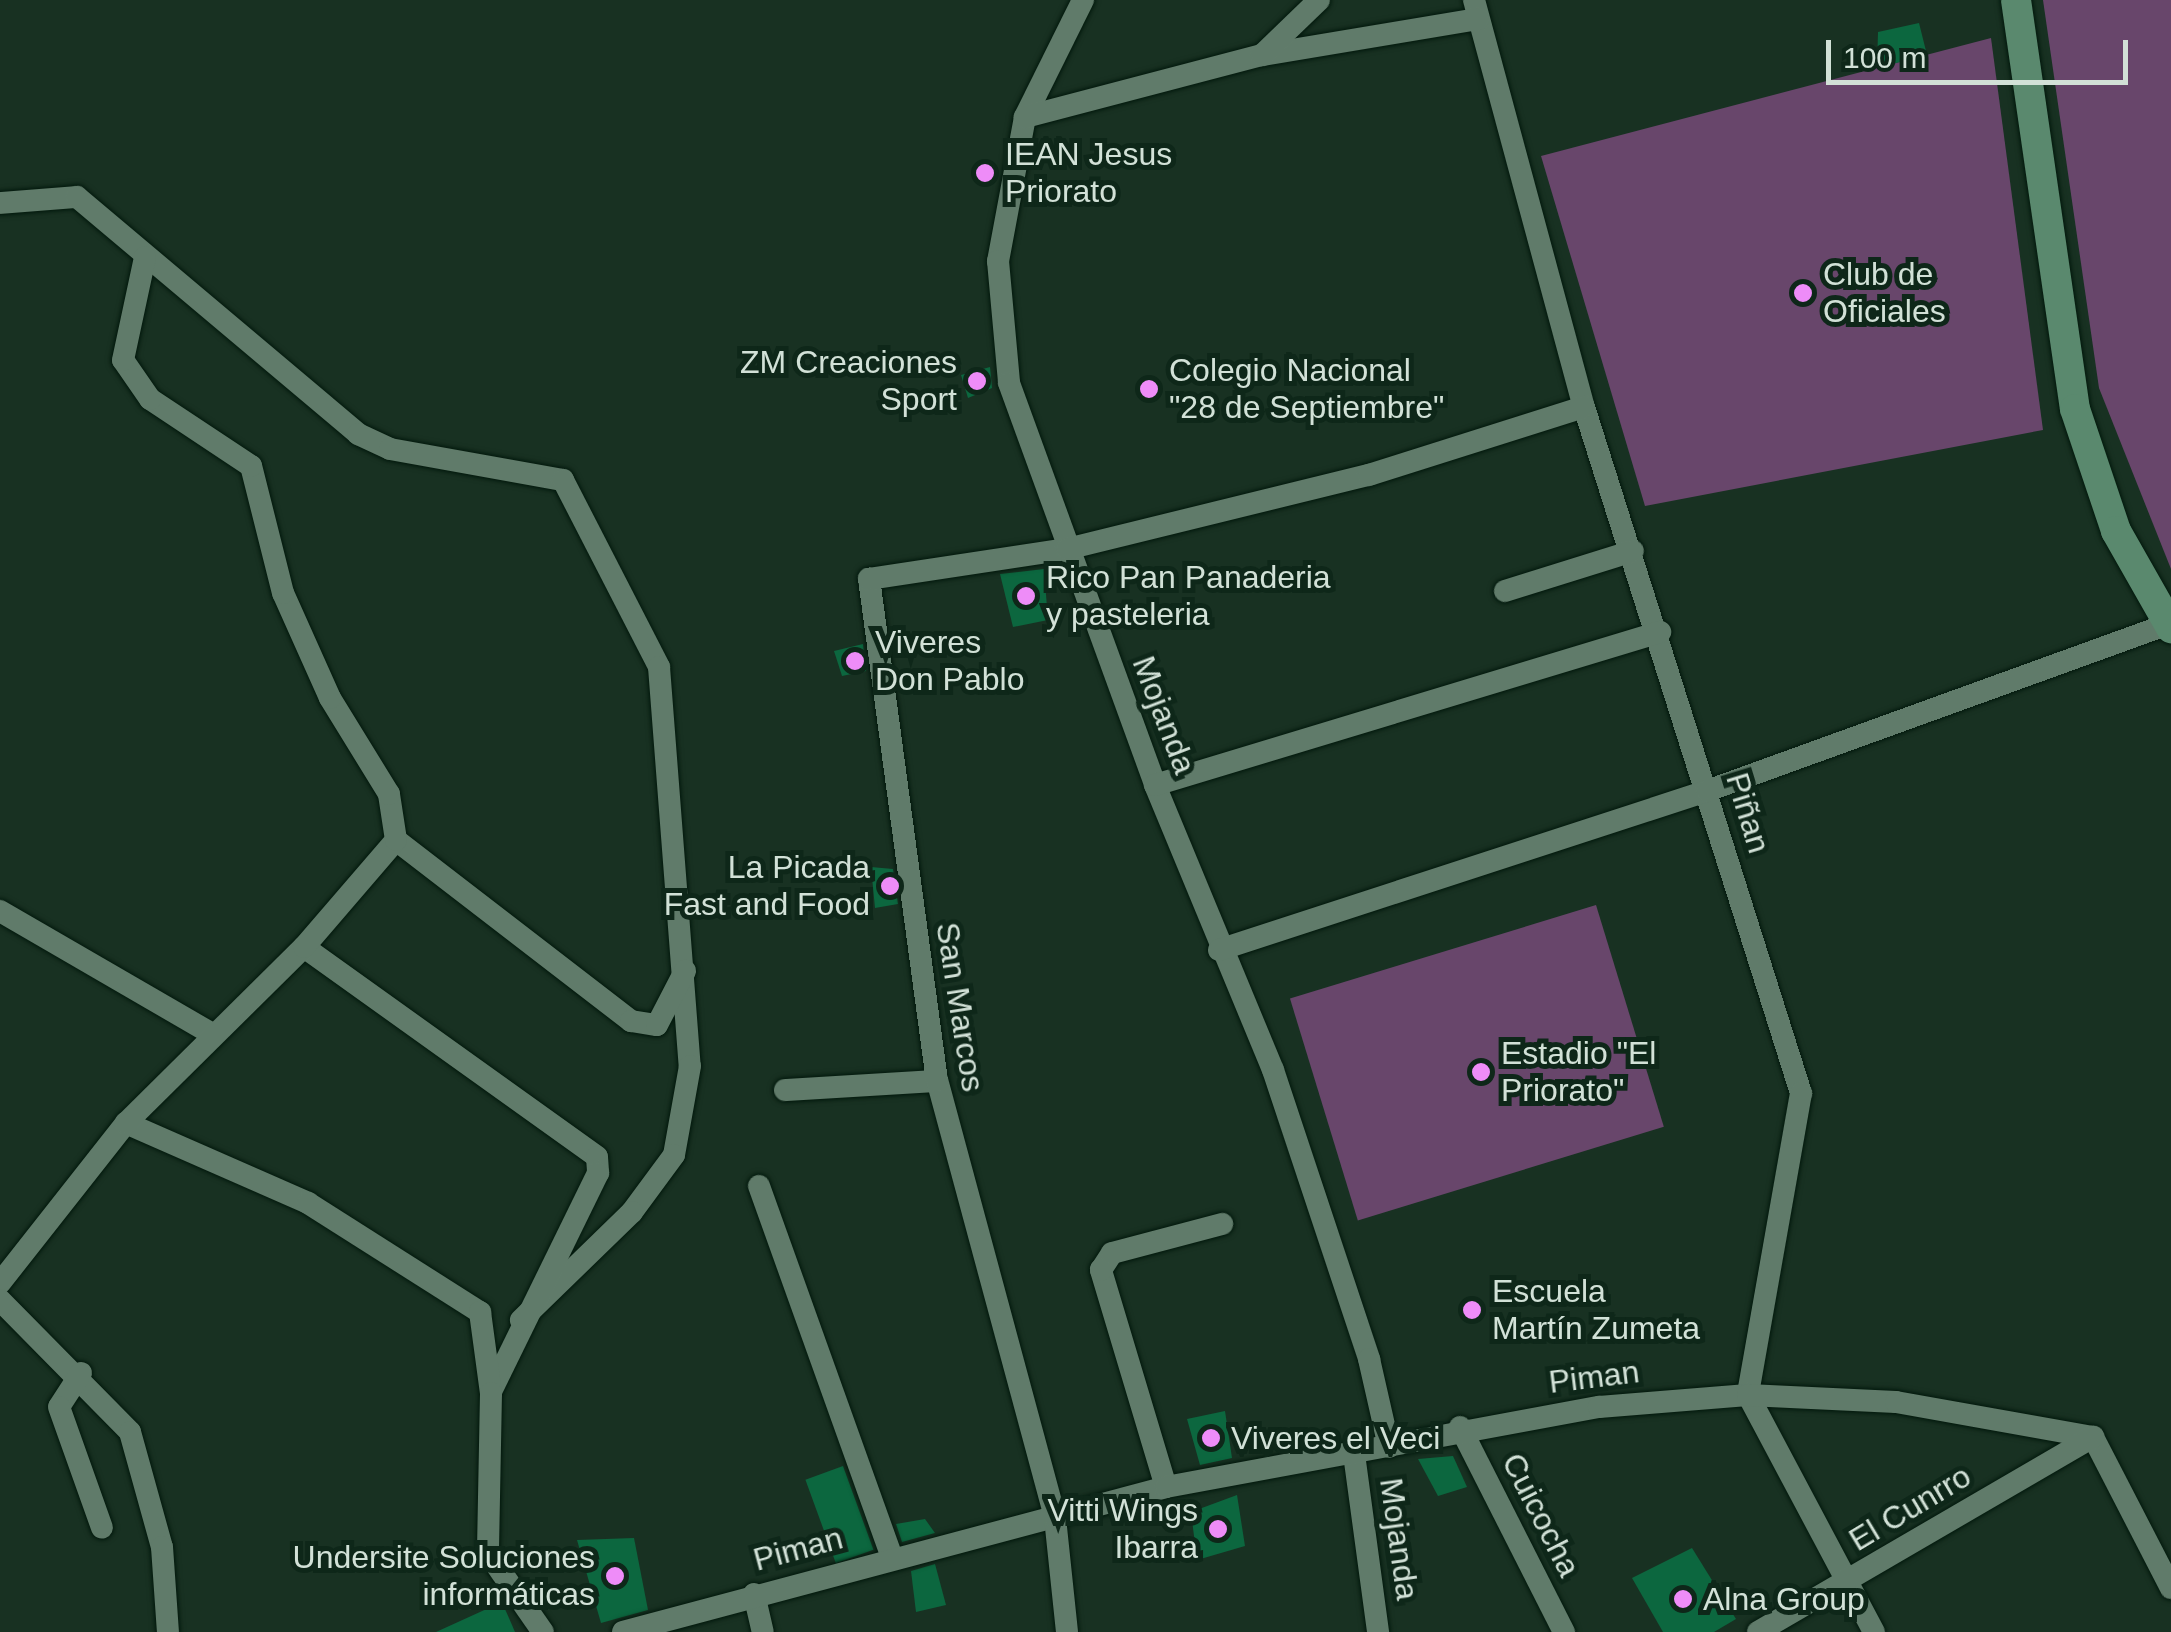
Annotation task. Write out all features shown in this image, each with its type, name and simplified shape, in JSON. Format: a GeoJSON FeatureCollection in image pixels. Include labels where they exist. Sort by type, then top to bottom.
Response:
{"type":"FeatureCollection","features":[{"type":"Feature","properties":{"kind":"street","name":"Mojanda"},"geometry":{"type":"LineString","coordinates":[[1083,0],[1025,117],[998,261],[1008,365],[1068,550],[1155,785],[1219,950],[1273,1070],[1370,1360],[1389,1447]]}},
{"type":"Feature","properties":{"kind":"street"},"geometry":{"type":"LineString","coordinates":[[1262,55],[1319,0]]}},
{"type":"Feature","properties":{"kind":"street"},"geometry":{"type":"LineString","coordinates":[[1219,950],[1707,791],[2170,626],[2116,530],[2076,409],[2016,0]]}},
{"type":"Feature","properties":{"kind":"street"},"geometry":{"type":"LineString","coordinates":[[1025,117],[1262,55],[1476,10]]}},
{"type":"Feature","properties":{"kind":"street","name":"Piñan"},"geometry":{"type":"LineString","coordinates":[[1476,10],[1584,406],[1660,632],[1801,1092],[1748,1394]]}},
{"type":"Feature","properties":{"kind":"street"},"geometry":{"type":"LineString","coordinates":[[0,203],[78,197],[358,434],[390,449],[564,480],[659,667],[690,1066],[674,1155],[632,1212],[521,1320]]}},
{"type":"Feature","properties":{"kind":"street"},"geometry":{"type":"LineString","coordinates":[[145,256],[123,360],[150,400],[251,466],[283,594],[388,794],[396,840],[631,1021],[657,1024],[685,971]]}},
{"type":"Feature","properties":{"kind":"street"},"geometry":{"type":"LineString","coordinates":[[1068,550],[1369,475],[1584,406]]}},
{"type":"Feature","properties":{"kind":"street","name":"San Marcos"},"geometry":{"type":"LineString","coordinates":[[1067,1632],[1055,1518],[937,1082],[869,579],[1068,550]]}},
{"type":"Feature","properties":{"kind":"street"},"geometry":{"type":"LineString","coordinates":[[1505,592],[1633,551]]}},
{"type":"Feature","properties":{"kind":"street"},"geometry":{"type":"LineString","coordinates":[[1155,785],[1660,632]]}},
{"type":"Feature","properties":{"kind":"street"},"geometry":{"type":"LineString","coordinates":[[0,1283],[126,1123],[209,1032],[304,946],[396,840]]}},
{"type":"Feature","properties":{"kind":"street"},"geometry":{"type":"LineString","coordinates":[[0,911],[209,1032]]}},
{"type":"Feature","properties":{"kind":"street"},"geometry":{"type":"LineString","coordinates":[[304,946],[598,1156],[598,1173],[521,1320],[490,1392]]}},
{"type":"Feature","properties":{"kind":"street"},"geometry":{"type":"LineString","coordinates":[[785,1090],[937,1082]]}},
{"type":"Feature","properties":{"kind":"street"},"geometry":{"type":"LineString","coordinates":[[126,1123],[308,1203],[472,1306],[490,1392],[488,1553],[544,1632]]}},
{"type":"Feature","properties":{"kind":"street"},"geometry":{"type":"LineString","coordinates":[[759,1186],[892,1558]]}},
{"type":"Feature","properties":{"kind":"street"},"geometry":{"type":"LineString","coordinates":[[1166,1487],[1100,1270],[1112,1253],[1222,1224]]}},
{"type":"Feature","properties":{"kind":"street"},"geometry":{"type":"LineString","coordinates":[[0,1300],[80,1374],[130,1432],[162,1547],[168,1632]]}},
{"type":"Feature","properties":{"kind":"street"},"geometry":{"type":"LineString","coordinates":[[80,1374],[58,1407],[102,1528]]}},
{"type":"Feature","properties":{"kind":"street"},"geometry":{"type":"LineString","coordinates":[[1748,1394],[1874,1632]]}},
{"type":"Feature","properties":{"kind":"street","name":"Piman"},"geometry":{"type":"LineString","coordinates":[[622,1632],[1166,1487],[1389,1447],[1460,1427],[1748,1394],[1896,1402],[2094,1436]]}},
{"type":"Feature","properties":{"kind":"street","name":"Cuicocha"},"geometry":{"type":"LineString","coordinates":[[1460,1427],[1564,1632]]}},
{"type":"Feature","properties":{"kind":"street"},"geometry":{"type":"LineString","coordinates":[[2094,1436],[2171,1588]]}},
{"type":"Feature","properties":{"kind":"street","name":"El Cunrro"},"geometry":{"type":"LineString","coordinates":[[1758,1632],[1847,1584],[2094,1436]]}},
{"type":"Feature","properties":{"kind":"street","name":"Mojanda"},"geometry":{"type":"LineString","coordinates":[[1354,1454],[1378,1632]]}},
{"type":"Feature","properties":{"kind":"street"},"geometry":{"type":"LineString","coordinates":[[754,1594],[763,1632]]}},
{"type":"Feature","properties":{"kind":"shaded area"},"geometry":{"type":"Polygon","coordinates":[[[2043,0],[2171,0],[2171,569],[2099,388],[2043,0]]]}},
{"type":"Feature","properties":{"kind":"shaded area","name":"Club de Oficiales"},"geometry":{"type":"Polygon","coordinates":[[[1991,38],[2043,430],[1645,506],[1541,156],[1991,38]]]}},
{"type":"Feature","properties":{"kind":"shaded area","name":"Estadio \"El Priorato\""},"geometry":{"type":"Polygon","coordinates":[[[1596,905],[1664,1127],[1358,1220],[1290,999],[1596,905]]]}},
{"type":"Feature","properties":{"kind":"building"},"geometry":{"type":"Polygon","coordinates":[[[1919,23],[1927,55],[1877,68],[1878,32],[1919,23]]]}},
{"type":"Feature","properties":{"kind":"building","name":"ZM Creaciones Sport"},"geometry":{"type":"Polygon","coordinates":[[[990,367],[992,388],[968,398],[961,375],[990,367]]]}},
{"type":"Feature","properties":{"kind":"building","name":"Rico Pan Panaderia y pasteleria"},"geometry":{"type":"Polygon","coordinates":[[[1044,569],[1048,620],[1013,627],[1000,574],[1044,569]]]}},
{"type":"Feature","properties":{"kind":"building","name":"Viveres Don Pablo"},"geometry":{"type":"Polygon","coordinates":[[[863,644],[866,671],[842,676],[834,651],[863,644]]]}},
{"type":"Feature","properties":{"kind":"building","name":"La Picada Fast and Food"},"geometry":{"type":"Polygon","coordinates":[[[871,867],[893,869],[898,904],[875,908],[871,867]]]}},
{"type":"Feature","properties":{"kind":"building","name":"Viveres el Veci"},"geometry":{"type":"Polygon","coordinates":[[[1225,1411],[1232,1458],[1200,1465],[1187,1419],[1225,1411]]]}},
{"type":"Feature","properties":{"kind":"building"},"geometry":{"type":"Polygon","coordinates":[[[1453,1456],[1467,1487],[1438,1496],[1418,1459],[1453,1456]]]}},
{"type":"Feature","properties":{"kind":"building"},"geometry":{"type":"Polygon","coordinates":[[[843,1466],[873,1550],[836,1563],[805,1480],[843,1466]]]}},
{"type":"Feature","properties":{"kind":"building","name":"Vitti Wings Ibarra"},"geometry":{"type":"Polygon","coordinates":[[[1237,1495],[1245,1546],[1197,1560],[1191,1512],[1237,1495]]]}},
{"type":"Feature","properties":{"kind":"building"},"geometry":{"type":"Polygon","coordinates":[[[925,1519],[935,1533],[902,1542],[896,1524],[925,1519]]]}},
{"type":"Feature","properties":{"kind":"building","name":"Undersite Soluciones informáticas"},"geometry":{"type":"Polygon","coordinates":[[[634,1538],[648,1610],[601,1623],[577,1540],[634,1538]]]}},
{"type":"Feature","properties":{"kind":"building","name":"Alna Group"},"geometry":{"type":"Polygon","coordinates":[[[1692,1548],[1736,1619],[1714,1632],[1663,1632],[1632,1578],[1692,1548]]]}},
{"type":"Feature","properties":{"kind":"building"},"geometry":{"type":"Polygon","coordinates":[[[935,1564],[946,1605],[916,1612],[911,1571],[935,1564]]]}},
{"type":"Feature","properties":{"kind":"building"},"geometry":{"type":"Polygon","coordinates":[[[502,1602],[515,1632],[436,1632],[502,1602]]]}},
{"type":"Feature","properties":{"kind":"place","name":"IEAN Jesus Priorato"},"geometry":{"type":"Point","coordinates":[985,173]}},
{"type":"Feature","properties":{"kind":"place","name":"Club de Oficiales"},"geometry":{"type":"Point","coordinates":[1803,293]}},
{"type":"Feature","properties":{"kind":"place","name":"ZM Creaciones Sport"},"geometry":{"type":"Point","coordinates":[977,381]}},
{"type":"Feature","properties":{"kind":"place","name":"Colegio Nacional \"28 de Septiembre\""},"geometry":{"type":"Point","coordinates":[1149,389]}},
{"type":"Feature","properties":{"kind":"place","name":"Rico Pan Panaderia y pasteleria"},"geometry":{"type":"Point","coordinates":[1026,596]}},
{"type":"Feature","properties":{"kind":"place","name":"Viveres Don Pablo"},"geometry":{"type":"Point","coordinates":[855,661]}},
{"type":"Feature","properties":{"kind":"place","name":"La Picada Fast and Food"},"geometry":{"type":"Point","coordinates":[890,886]}},
{"type":"Feature","properties":{"kind":"place","name":"Estadio \"El Priorato\""},"geometry":{"type":"Point","coordinates":[1481,1072]}},
{"type":"Feature","properties":{"kind":"place","name":"Escuela Martín Zumeta"},"geometry":{"type":"Point","coordinates":[1472,1310]}},
{"type":"Feature","properties":{"kind":"place","name":"Viveres el Veci"},"geometry":{"type":"Point","coordinates":[1211,1438]}},
{"type":"Feature","properties":{"kind":"place","name":"Vitti Wings Ibarra"},"geometry":{"type":"Point","coordinates":[1218,1529]}},
{"type":"Feature","properties":{"kind":"place","name":"Undersite Soluciones informáticas"},"geometry":{"type":"Point","coordinates":[615,1576]}},
{"type":"Feature","properties":{"kind":"place","name":"Alna Group"},"geometry":{"type":"Point","coordinates":[1683,1599]}}]}
